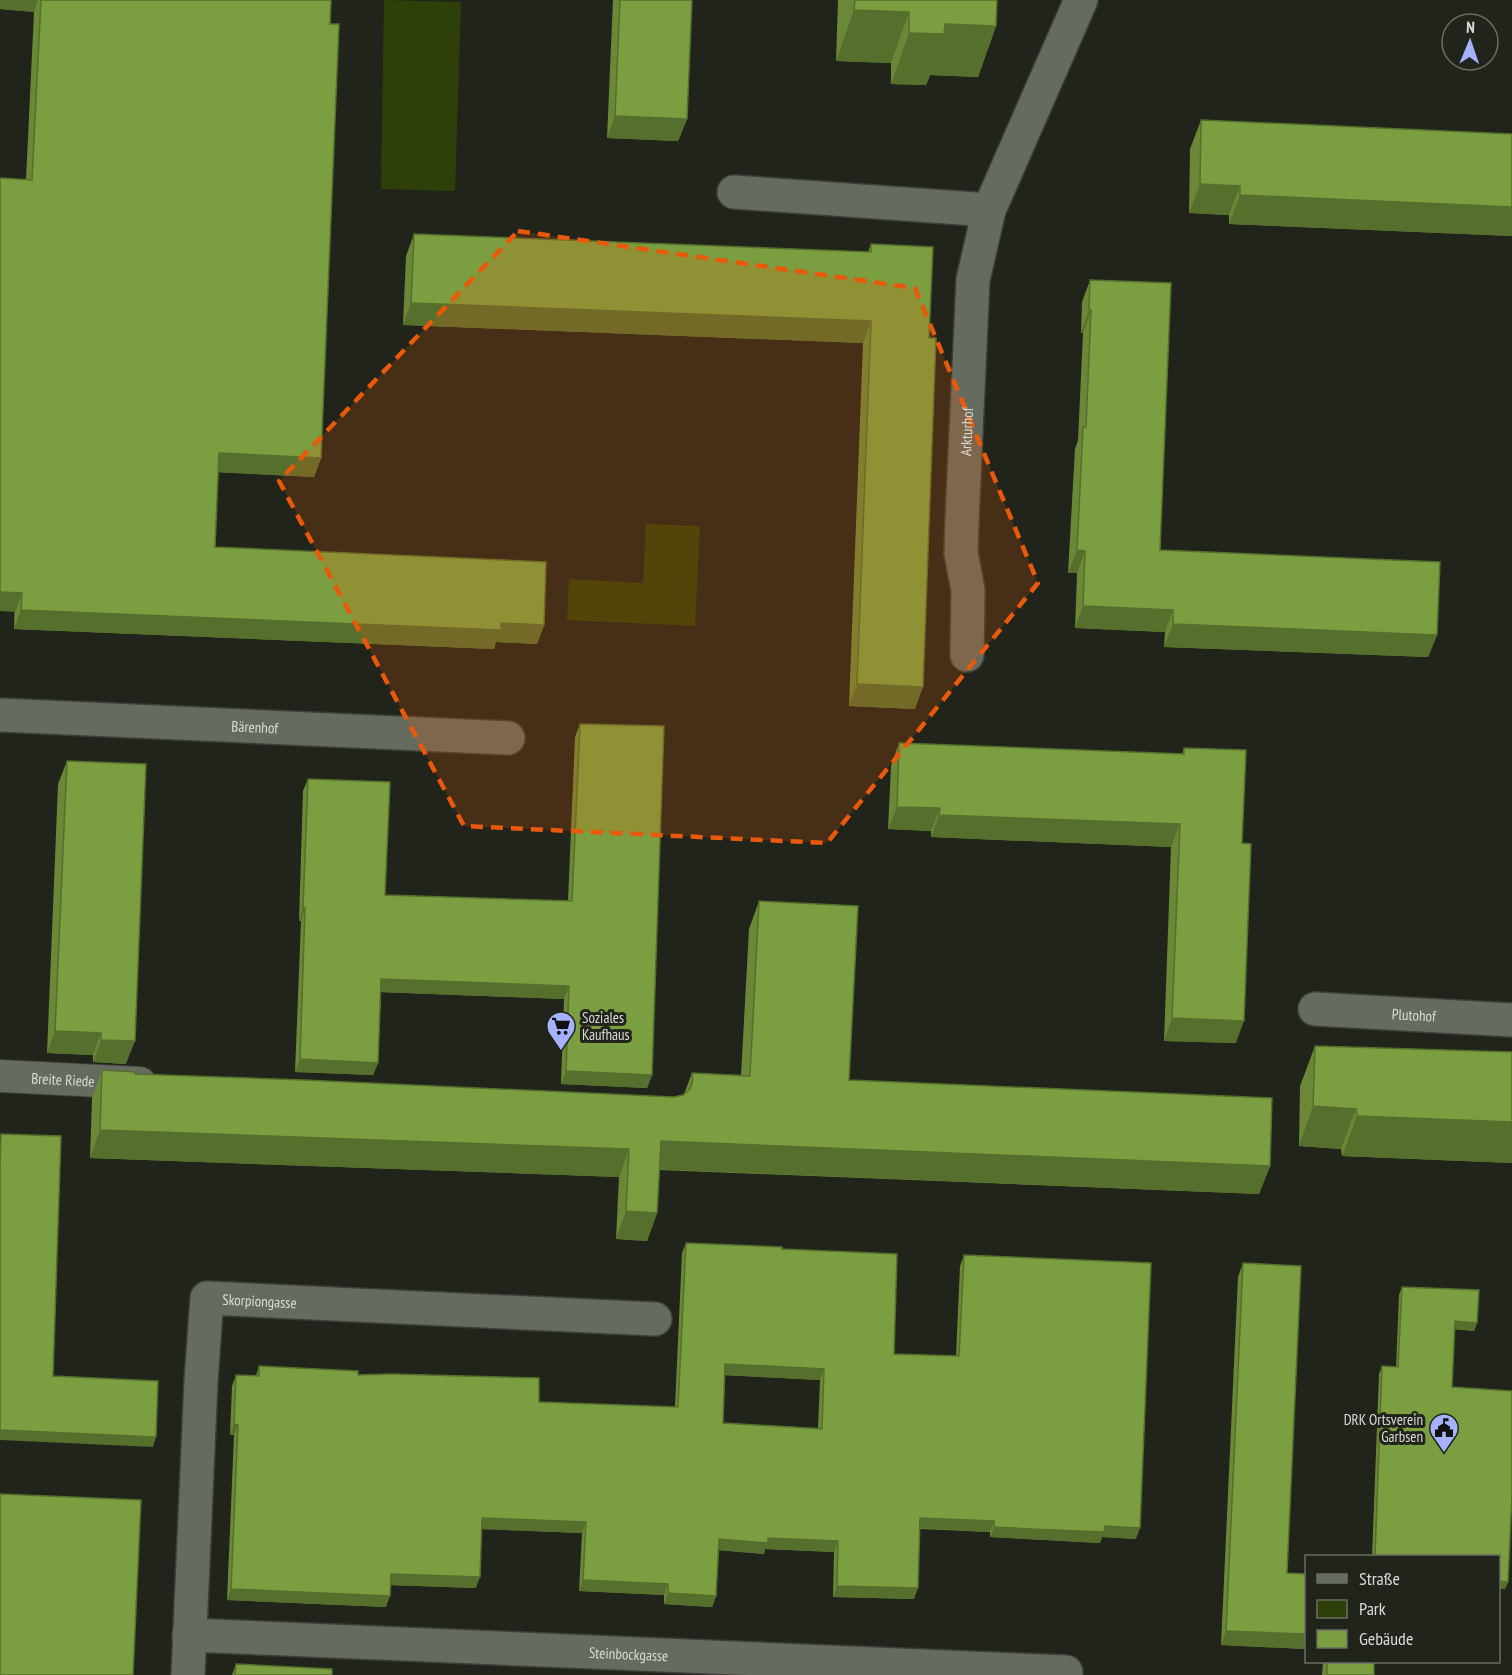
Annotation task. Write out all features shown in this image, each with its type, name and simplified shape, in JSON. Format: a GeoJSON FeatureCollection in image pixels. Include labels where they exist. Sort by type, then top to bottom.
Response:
{"type":"FeatureCollection","features":[{"type":"Feature","properties":{"kind":"street","name":"Arkturhof"},"geometry":{"type":"LineString","coordinates":[[967,656],[968,590],[962,553],[973,280],[989,210],[1081,0]]}},
{"type":"Feature","properties":{"kind":"street"},"geometry":{"type":"LineString","coordinates":[[734,192],[989,210]]}},
{"type":"Feature","properties":{"kind":"street","name":"Bärenhof"},"geometry":{"type":"LineString","coordinates":[[0,714],[508,738]]}},
{"type":"Feature","properties":{"kind":"street","name":"Plutohof"},"geometry":{"type":"LineString","coordinates":[[1315,1009],[1512,1020]]}},
{"type":"Feature","properties":{"kind":"street","name":"Breite Riede"},"geometry":{"type":"LineString","coordinates":[[0,1076],[168,1084]]}},
{"type":"Feature","properties":{"kind":"street","name":"Skorpiongasse"},"geometry":{"type":"LineString","coordinates":[[188,1675],[207,1298],[655,1319]]}},
{"type":"Feature","properties":{"kind":"street","name":"Steinbockgasse"},"geometry":{"type":"LineString","coordinates":[[189,1635],[1066,1672]]}},
{"type":"Feature","properties":{"kind":"highlighted area"},"geometry":{"type":"Polygon","coordinates":[[[518,231],[915,288],[1038,583],[827,843],[464,826],[279,481],[518,231]]]}},
{"type":"Feature","properties":{"kind":"green space"},"geometry":{"type":"Polygon","coordinates":[[[384,0],[461,2],[455,191],[381,189],[384,0]]]}},
{"type":"Feature","properties":{"kind":"green space"},"geometry":{"type":"Polygon","coordinates":[[[646,524],[700,526],[695,626],[567,620],[569,579],[643,583],[646,524]]]}},
{"type":"Feature","properties":{"kind":"building"},"geometry":{"type":"Polygon","coordinates":[[[41,0],[331,0],[330,24],[339,24],[321,458],[219,453],[215,547],[546,562],[544,625],[501,623],[501,630],[21,610],[22,593],[0,592],[0,178],[32,180],[41,0]]]}},
{"type":"Feature","properties":{"kind":"building"},"geometry":{"type":"Polygon","coordinates":[[[620,0],[692,0],[687,119],[615,116],[620,0]]]}},
{"type":"Feature","properties":{"kind":"building"},"geometry":{"type":"Polygon","coordinates":[[[855,0],[997,0],[996,26],[945,24],[944,34],[909,33],[909,12],[854,10],[855,0]]]}},
{"type":"Feature","properties":{"kind":"building"},"geometry":{"type":"Polygon","coordinates":[[[1201,120],[1512,134],[1512,207],[1240,195],[1240,186],[1200,184],[1201,120]]]}},
{"type":"Feature","properties":{"kind":"building"},"geometry":{"type":"Polygon","coordinates":[[[414,234],[871,252],[871,244],[933,247],[929,338],[936,338],[923,687],[857,684],[871,321],[411,303],[414,234]]]}},
{"type":"Feature","properties":{"kind":"building"},"geometry":{"type":"Polygon","coordinates":[[[1090,280],[1171,283],[1160,550],[1440,562],[1437,635],[1173,624],[1173,610],[1083,606],[1085,551],[1077,550],[1083,427],[1086,427],[1091,310],[1089,310],[1090,280]]]}},
{"type":"Feature","properties":{"kind":"building"},"geometry":{"type":"Polygon","coordinates":[[[580,724],[664,726],[652,1075],[566,1071],[569,986],[381,979],[378,1063],[300,1059],[308,779],[390,782],[385,895],[572,901],[580,724]]]}},
{"type":"Feature","properties":{"kind":"building"},"geometry":{"type":"Polygon","coordinates":[[[899,743],[1184,754],[1184,748],[1246,750],[1242,843],[1251,844],[1244,1021],[1172,1018],[1180,824],[939,815],[940,808],[897,807],[899,743]]]}},
{"type":"Feature","properties":{"kind":"building"},"geometry":{"type":"Polygon","coordinates":[[[67,761],[146,764],[135,1041],[101,1040],[101,1033],[55,1031],[67,761]]]}},
{"type":"Feature","properties":{"kind":"building"},"geometry":{"type":"Polygon","coordinates":[[[759,901],[858,906],[849,1080],[1272,1098],[1270,1166],[661,1141],[657,1213],[626,1211],[629,1149],[100,1130],[102,1070],[135,1072],[135,1074],[674,1097],[683,1095],[690,1089],[693,1080],[692,1073],[750,1076],[759,901]]]}},
{"type":"Feature","properties":{"kind":"building"},"geometry":{"type":"Polygon","coordinates":[[[1315,1046],[1512,1052],[1512,1122],[1357,1116],[1356,1109],[1313,1106],[1315,1046]]]}},
{"type":"Feature","properties":{"kind":"building"},"geometry":{"type":"Polygon","coordinates":[[[1,1134],[61,1136],[53,1376],[158,1381],[156,1437],[0,1430],[1,1134]]]}},
{"type":"Feature","properties":{"kind":"building"},"geometry":{"type":"Polygon","coordinates":[[[686,1243],[897,1254],[894,1354],[959,1356],[964,1255],[1151,1263],[1140,1528],[1105,1526],[1104,1532],[1031,1529],[994,1527],[994,1521],[920,1518],[918,1588],[837,1586],[838,1541],[768,1538],[768,1543],[719,1539],[716,1596],[668,1593],[668,1584],[583,1580],[586,1522],[482,1518],[480,1577],[391,1574],[390,1596],[231,1589],[238,1425],[234,1424],[236,1375],[259,1376],[259,1366],[358,1371],[358,1375],[539,1378],[539,1402],[678,1407],[686,1243]],[[725,1364],[723,1423],[822,1429],[824,1369],[725,1364]]]}},
{"type":"Feature","properties":{"kind":"building"},"geometry":{"type":"Polygon","coordinates":[[[1243,1263],[1301,1266],[1287,1573],[1305,1574],[1305,1634],[1226,1631],[1243,1263]]]}},
{"type":"Feature","properties":{"kind":"building","name":"DRK Ortsverein Garbsen"},"geometry":{"type":"Polygon","coordinates":[[[1402,1287],[1479,1290],[1477,1323],[1455,1321],[1452,1387],[1512,1391],[1512,1494],[1508,1582],[1500,1581],[1500,1555],[1375,1555],[1382,1366],[1398,1367],[1402,1287]]]}},
{"type":"Feature","properties":{"kind":"building"},"geometry":{"type":"Polygon","coordinates":[[[0,1494],[141,1500],[133,1675],[0,1675],[0,1494]]]}},
{"type":"Feature","properties":{"kind":"building"},"geometry":{"type":"Polygon","coordinates":[[[1327,1663],[1374,1663],[1374,1675],[1327,1675],[1327,1663]]]}},
{"type":"Feature","properties":{"kind":"building"},"geometry":{"type":"Polygon","coordinates":[[[236,1664],[332,1669],[332,1675],[235,1675],[236,1664]]]}},
{"type":"Feature","properties":{"kind":"place","name":"Soziales Kaufhaus"},"geometry":{"type":"Point","coordinates":[561,1052]}},
{"type":"Feature","properties":{"kind":"place","name":"DRK Ortsverein Garbsen"},"geometry":{"type":"Point","coordinates":[1444,1454]}}]}
